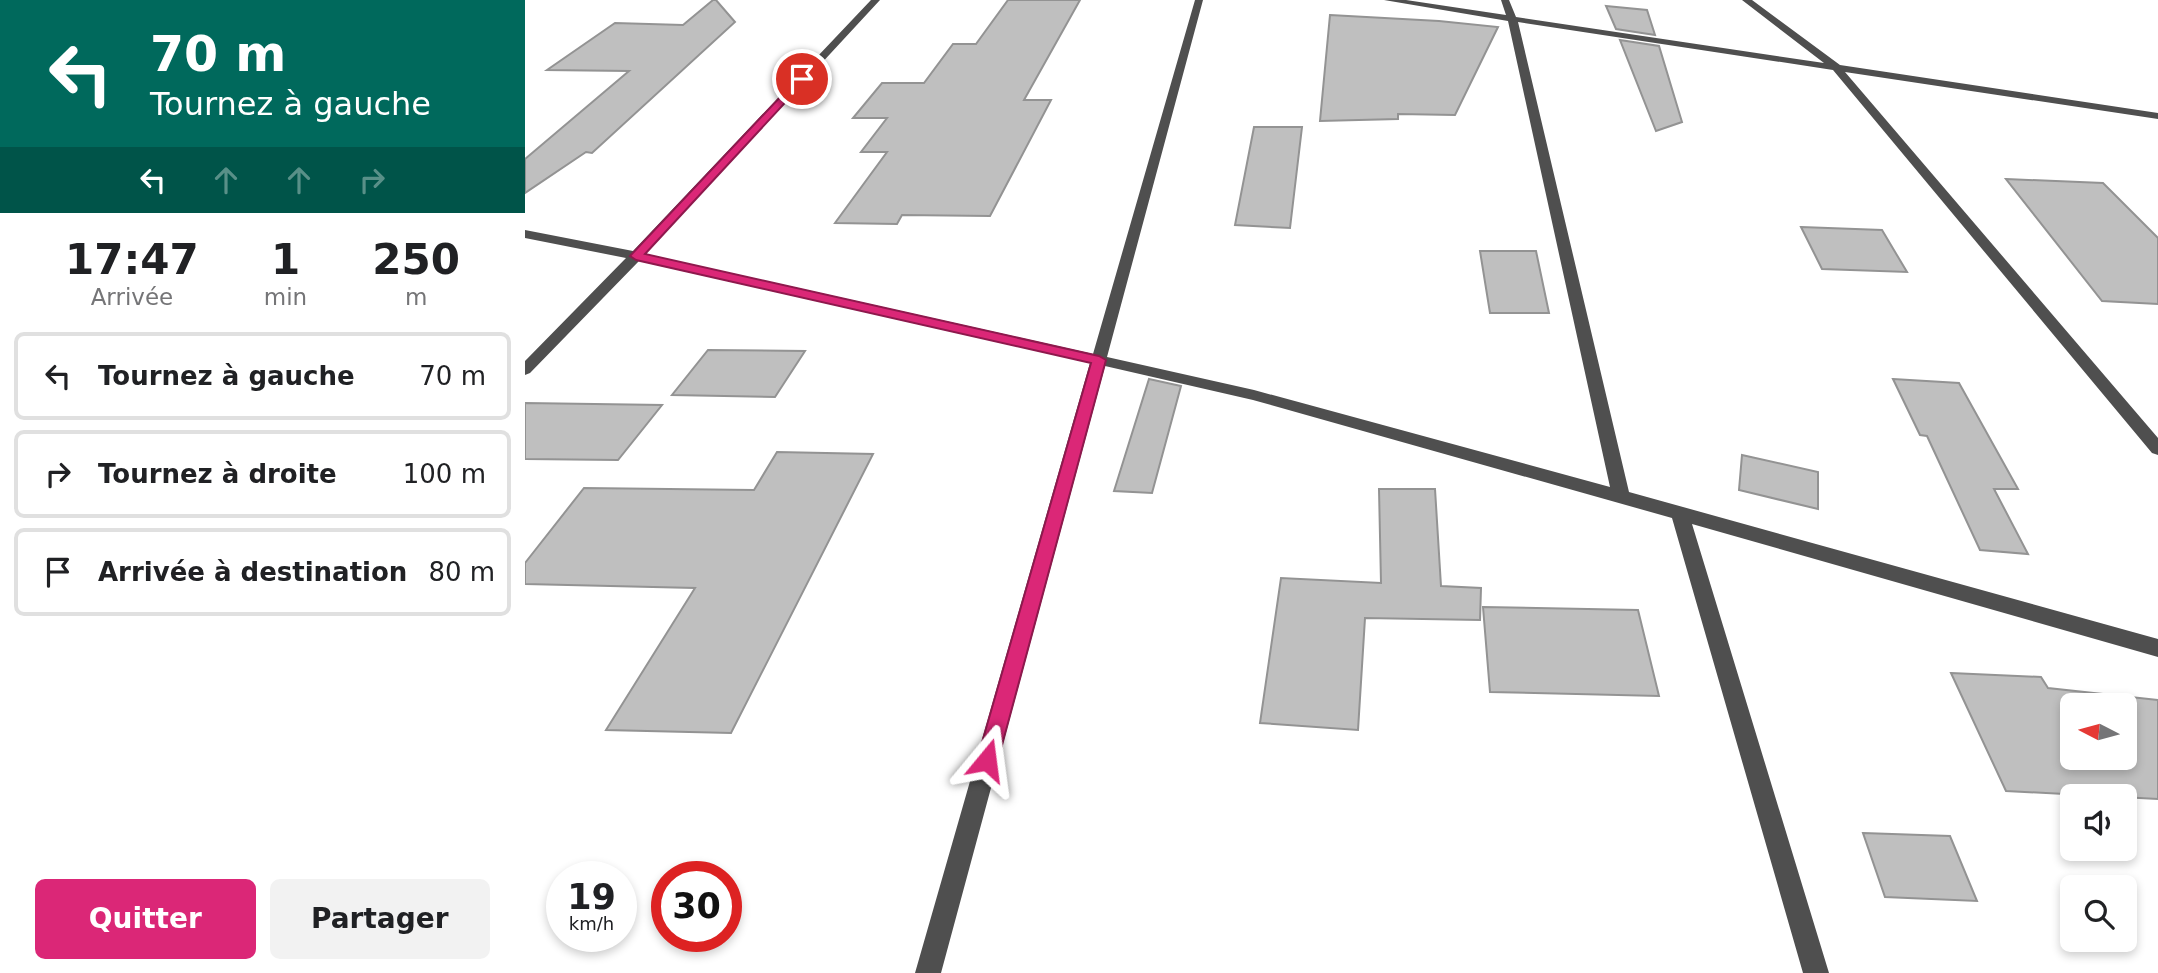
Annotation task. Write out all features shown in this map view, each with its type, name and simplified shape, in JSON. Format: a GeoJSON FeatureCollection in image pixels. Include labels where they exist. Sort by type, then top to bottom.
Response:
{"type":"FeatureCollection","features":[{"type":"Feature","properties":{"kind":"street"},"geometry":{"type":"LineString","coordinates":[[525,370],[876,0]]}},
{"type":"Feature","properties":{"kind":"street"},"geometry":{"type":"LineString","coordinates":[[928,973],[1199,0]]}},
{"type":"Feature","properties":{"kind":"street"},"geometry":{"type":"LineString","coordinates":[[1388,0],[2158,116]]}},
{"type":"Feature","properties":{"kind":"street"},"geometry":{"type":"LineString","coordinates":[[1505,0],[1512,18],[1621,496]]}},
{"type":"Feature","properties":{"kind":"street"},"geometry":{"type":"LineString","coordinates":[[1746,0],[1835,66],[2158,449]]}},
{"type":"Feature","properties":{"kind":"street"},"geometry":{"type":"LineString","coordinates":[[525,233],[1254,395],[2158,648]]}},
{"type":"Feature","properties":{"kind":"street"},"geometry":{"type":"LineString","coordinates":[[1680,514],[1816,973]]}},
{"type":"Feature","properties":{"kind":"building"},"geometry":{"type":"Polygon","coordinates":[[[716,0],[735,22],[592,153],[586,152],[525,193],[525,159],[629,71],[547,70],[615,23],[683,25],[716,0]]]}},
{"type":"Feature","properties":{"kind":"building"},"geometry":{"type":"Polygon","coordinates":[[[1008,0],[1080,0],[1024,100],[1051,100],[990,216],[902,215],[897,224],[835,223],[887,152],[861,152],[887,118],[853,118],[882,83],[924,83],[953,44],[976,44],[1008,0]]]}},
{"type":"Feature","properties":{"kind":"building"},"geometry":{"type":"Polygon","coordinates":[[[1606,6],[1647,10],[1655,35],[1616,29],[1606,6]]]}},
{"type":"Feature","properties":{"kind":"building"},"geometry":{"type":"Polygon","coordinates":[[[1330,15],[1498,27],[1455,115],[1398,114],[1398,119],[1320,121],[1330,15]]]}},
{"type":"Feature","properties":{"kind":"building"},"geometry":{"type":"Polygon","coordinates":[[[1620,40],[1659,46],[1682,122],[1656,131],[1620,40]]]}},
{"type":"Feature","properties":{"kind":"building"},"geometry":{"type":"Polygon","coordinates":[[[1254,127],[1302,127],[1290,228],[1235,225],[1254,127]]]}},
{"type":"Feature","properties":{"kind":"building"},"geometry":{"type":"Polygon","coordinates":[[[2006,179],[2103,183],[2158,238],[2158,304],[2102,301],[2006,179]]]}},
{"type":"Feature","properties":{"kind":"building"},"geometry":{"type":"Polygon","coordinates":[[[1801,227],[1882,230],[1907,272],[1822,269],[1801,227]]]}},
{"type":"Feature","properties":{"kind":"building"},"geometry":{"type":"Polygon","coordinates":[[[1480,251],[1536,251],[1549,313],[1490,313],[1480,251]]]}},
{"type":"Feature","properties":{"kind":"building"},"geometry":{"type":"Polygon","coordinates":[[[708,350],[805,351],[775,397],[672,395],[708,350]]]}},
{"type":"Feature","properties":{"kind":"building"},"geometry":{"type":"Polygon","coordinates":[[[1149,379],[1181,386],[1152,493],[1114,491],[1149,379]]]}},
{"type":"Feature","properties":{"kind":"building"},"geometry":{"type":"Polygon","coordinates":[[[1893,379],[1959,383],[2018,489],[1994,489],[2028,554],[1980,550],[1927,436],[1920,435],[1893,379]]]}},
{"type":"Feature","properties":{"kind":"building"},"geometry":{"type":"Polygon","coordinates":[[[525,403],[662,405],[618,460],[525,459],[525,403]]]}},
{"type":"Feature","properties":{"kind":"building"},"geometry":{"type":"Polygon","coordinates":[[[777,452],[873,454],[731,733],[606,730],[695,588],[525,584],[525,563],[584,488],[754,490],[777,452]]]}},
{"type":"Feature","properties":{"kind":"building"},"geometry":{"type":"Polygon","coordinates":[[[1742,455],[1818,472],[1818,509],[1739,490],[1742,455]]]}},
{"type":"Feature","properties":{"kind":"building"},"geometry":{"type":"Polygon","coordinates":[[[1379,489],[1435,489],[1441,586],[1481,588],[1480,620],[1365,618],[1358,730],[1260,723],[1281,578],[1381,583],[1379,489]]]}},
{"type":"Feature","properties":{"kind":"building"},"geometry":{"type":"Polygon","coordinates":[[[1483,607],[1638,610],[1659,696],[1490,692],[1483,607]]]}},
{"type":"Feature","properties":{"kind":"building"},"geometry":{"type":"Polygon","coordinates":[[[1951,673],[2041,677],[2048,688],[2094,693],[2060,693],[2060,770],[2137,770],[2137,698],[2158,700],[2158,799],[2137,798],[2137,784],[2060,784],[2060,794],[2006,791],[1951,673]]]}},
{"type":"Feature","properties":{"kind":"building"},"geometry":{"type":"Polygon","coordinates":[[[1863,833],[1950,836],[1977,901],[1885,897],[1863,833]]]}},
{"type":"Feature","properties":{"kind":"route"},"geometry":{"type":"LineString","coordinates":[[802,79],[636,256],[1099,360],[987,760]]}}]}
